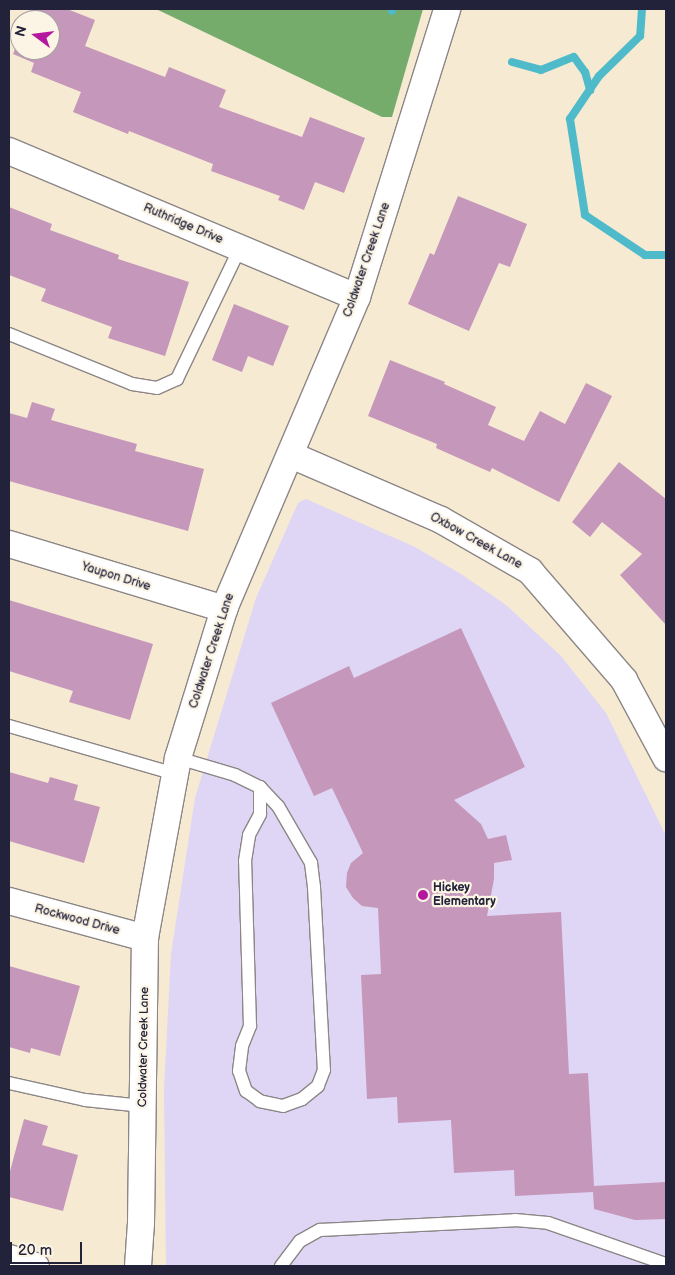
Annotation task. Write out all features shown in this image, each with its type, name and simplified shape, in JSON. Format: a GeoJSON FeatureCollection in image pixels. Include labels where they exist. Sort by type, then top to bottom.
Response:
{"type":"FeatureCollection","features":[{"type":"Feature","properties":{"kind":"street","name":"Coldwater Creek Lane"},"geometry":{"type":"LineString","coordinates":[[138,1266],[142,1223],[145,938],[176,766],[224,609],[357,297],[447,9]]}},
{"type":"Feature","properties":{"kind":"street","name":"Ruthridge Drive"},"geometry":{"type":"LineString","coordinates":[[9,151],[357,297]]}},
{"type":"Feature","properties":{"kind":"street","name":"Oxbow Creek Lane"},"geometry":{"type":"LineString","coordinates":[[290,455],[441,520],[530,570],[624,680],[666,758]]}},
{"type":"Feature","properties":{"kind":"street","name":"Yaupon Drive"},"geometry":{"type":"LineString","coordinates":[[9,544],[224,609]]}},
{"type":"Feature","properties":{"kind":"street","name":"Rockwood Drive"},"geometry":{"type":"LineString","coordinates":[[9,901],[145,938]]}},
{"type":"Feature","properties":{"kind":"street"},"geometry":{"type":"LineString","coordinates":[[9,1258],[36,1266]]}},
{"type":"Feature","properties":{"kind":"lane"},"geometry":{"type":"LineString","coordinates":[[9,334],[132,384],[157,388],[177,378],[240,248]]}},
{"type":"Feature","properties":{"kind":"lane"},"geometry":{"type":"LineString","coordinates":[[9,726],[176,766],[235,775],[260,787],[278,806],[311,862],[324,1070],[318,1086],[302,1099],[283,1106],[260,1101],[246,1091],[239,1071],[242,1046],[250,1026],[245,862],[249,835],[260,814],[260,787]]}},
{"type":"Feature","properties":{"kind":"lane"},"geometry":{"type":"LineString","coordinates":[[9,1083],[85,1100],[143,1106]]}},
{"type":"Feature","properties":{"kind":"lane"},"geometry":{"type":"LineString","coordinates":[[281,1266],[300,1241],[320,1230],[515,1220],[548,1222],[666,1264]]}},
{"type":"Feature","properties":{"kind":"shaded area","name":"Hickey Elementary"},"geometry":{"type":"Polygon","coordinates":[[[306,499],[415,547],[461,574],[506,605],[561,656],[606,713],[666,836],[666,1266],[166,1266],[164,1090],[171,954],[195,798],[256,598],[298,503],[306,499]]]}},
{"type":"Feature","properties":{"kind":"green space"},"geometry":{"type":"Polygon","coordinates":[[[156,9],[423,9],[392,117],[382,117],[156,9]]]}},
{"type":"Feature","properties":{"kind":"building"},"geometry":{"type":"Polygon","coordinates":[[[67,9],[95,20],[85,46],[165,77],[169,67],[226,90],[219,107],[302,137],[310,117],[365,138],[344,193],[315,182],[304,210],[278,200],[280,196],[211,171],[213,164],[129,131],[128,134],[73,112],[81,92],[31,72],[34,63],[27,60],[60,60],[60,10],[31,10],[67,9]]]}},
{"type":"Feature","properties":{"kind":"building"},"geometry":{"type":"Polygon","coordinates":[[[458,196],[527,224],[510,267],[499,263],[469,331],[408,304],[430,253],[434,255],[458,196]]]}},
{"type":"Feature","properties":{"kind":"building"},"geometry":{"type":"Polygon","coordinates":[[[9,207],[52,224],[50,230],[119,255],[118,259],[189,282],[165,356],[108,338],[112,327],[41,301],[46,289],[9,275],[9,207]]]}},
{"type":"Feature","properties":{"kind":"building"},"geometry":{"type":"Polygon","coordinates":[[[234,304],[289,326],[273,366],[248,356],[242,372],[212,360],[234,304]]]}},
{"type":"Feature","properties":{"kind":"building"},"geometry":{"type":"Polygon","coordinates":[[[390,360],[445,382],[444,384],[496,407],[488,425],[524,441],[540,411],[565,424],[586,383],[612,396],[559,502],[492,468],[490,472],[436,448],[437,444],[368,416],[390,360]]]}},
{"type":"Feature","properties":{"kind":"building"},"geometry":{"type":"Polygon","coordinates":[[[32,402],[55,409],[51,420],[137,444],[135,451],[204,469],[188,531],[9,481],[9,413],[27,418],[32,402]]]}},
{"type":"Feature","properties":{"kind":"building"},"geometry":{"type":"Polygon","coordinates":[[[619,462],[666,499],[666,625],[620,575],[642,554],[602,522],[590,537],[572,522],[619,462]]]}},
{"type":"Feature","properties":{"kind":"building"},"geometry":{"type":"Polygon","coordinates":[[[9,600],[153,644],[130,720],[69,702],[73,691],[9,671],[9,600]]]}},
{"type":"Feature","properties":{"kind":"building"},"geometry":{"type":"Polygon","coordinates":[[[461,628],[525,767],[454,800],[481,824],[488,839],[506,835],[512,860],[494,863],[494,879],[487,916],[561,912],[569,1074],[588,1073],[594,1186],[666,1182],[666,1219],[635,1220],[594,1209],[593,1192],[515,1196],[514,1170],[454,1173],[451,1120],[398,1123],[397,1097],[367,1099],[361,975],[381,974],[378,908],[362,906],[353,898],[346,887],[347,873],[351,863],[363,853],[332,788],[314,796],[271,703],[349,666],[354,678],[461,628]]]}},
{"type":"Feature","properties":{"kind":"building"},"geometry":{"type":"Polygon","coordinates":[[[9,772],[48,783],[50,777],[78,785],[74,800],[100,807],[84,863],[9,841],[9,772]]]}},
{"type":"Feature","properties":{"kind":"building"},"geometry":{"type":"Polygon","coordinates":[[[9,966],[80,986],[60,1056],[31,1048],[30,1053],[9,1047],[9,966]]]}},
{"type":"Feature","properties":{"kind":"building"},"geometry":{"type":"Polygon","coordinates":[[[24,1119],[48,1126],[42,1145],[78,1155],[63,1211],[9,1197],[9,1175],[24,1119]]]}},
{"type":"Feature","properties":{"kind":"waterway"},"geometry":{"type":"LineString","coordinates":[[642,9],[640,36],[599,76],[570,119],[585,215],[645,255],[666,255]]}},
{"type":"Feature","properties":{"kind":"waterway"},"geometry":{"type":"LineString","coordinates":[[512,62],[541,70],[574,57],[585,72],[590,90]]}},
{"type":"Feature","properties":{"kind":"place","name":"Hickey Elementary"},"geometry":{"type":"Point","coordinates":[423,895]}}]}
